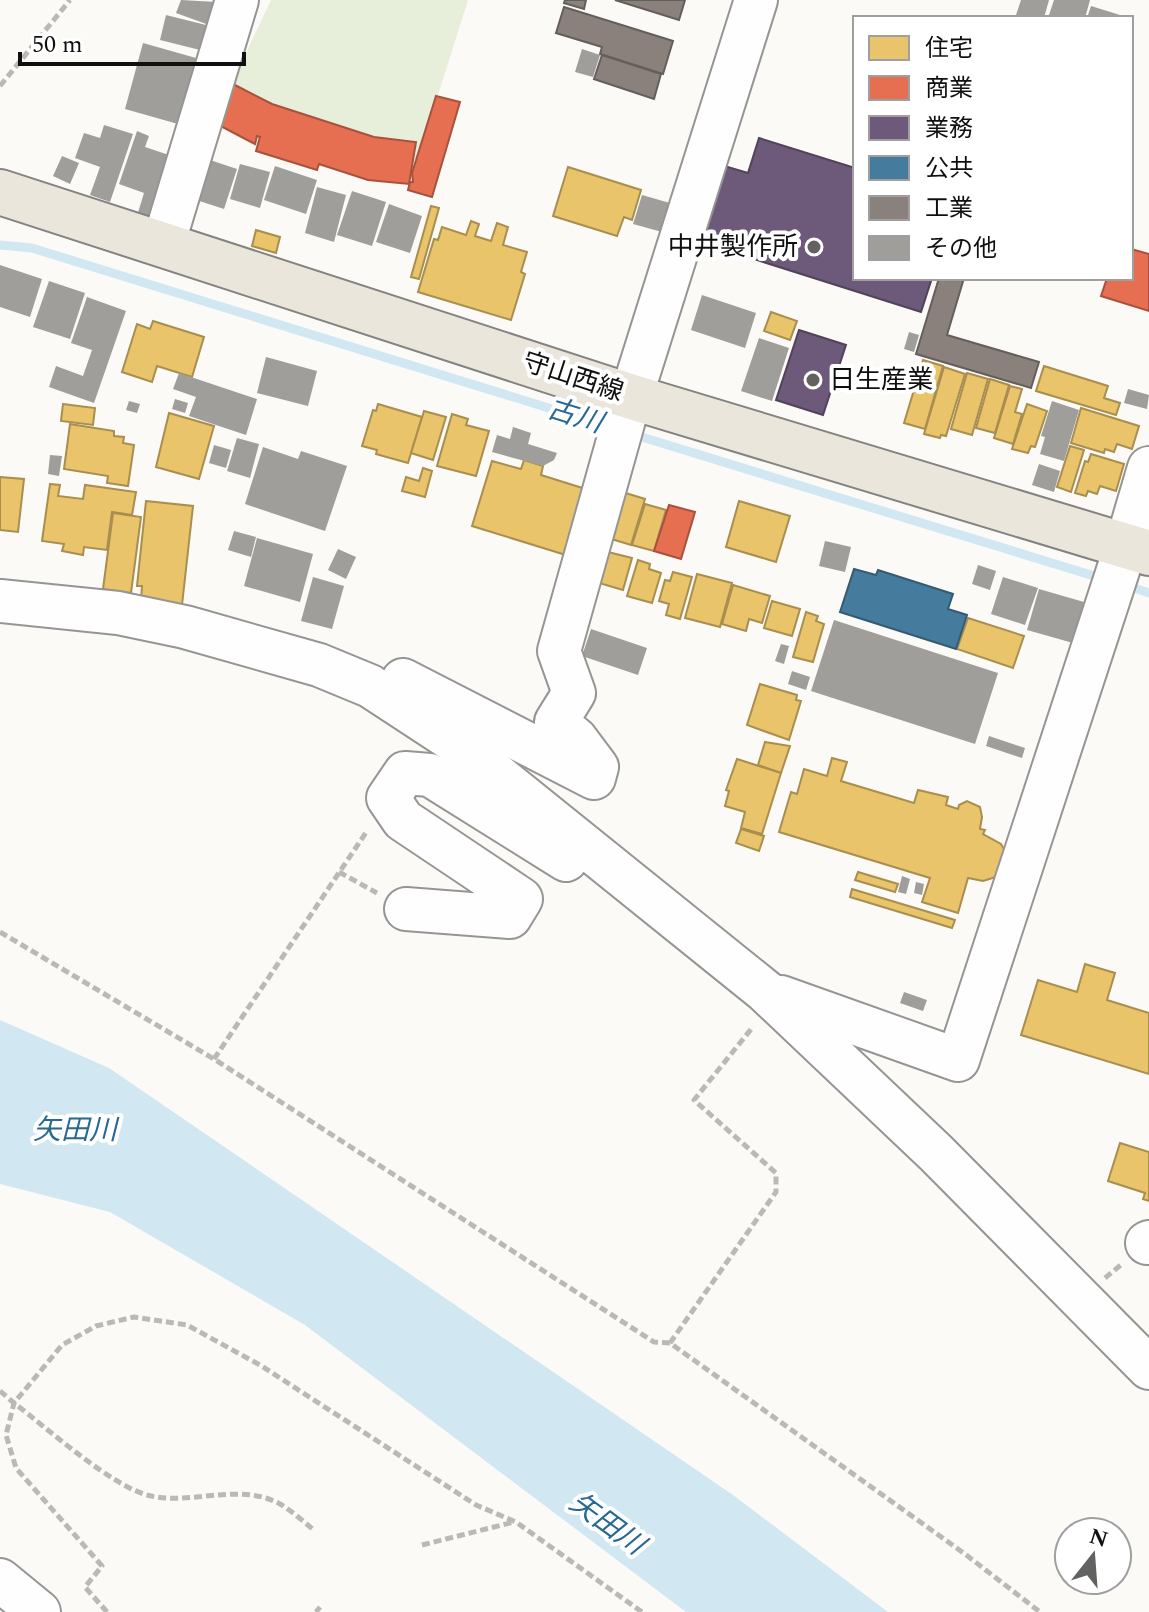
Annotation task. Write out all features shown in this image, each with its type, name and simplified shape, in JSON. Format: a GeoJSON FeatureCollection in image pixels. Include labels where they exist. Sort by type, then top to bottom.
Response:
{"type":"FeatureCollection","features":[{"type":"Feature","properties":{"kind":"main road","name":"守山西線"},"geometry":{"type":"LineString","coordinates":[[0,192],[163,245],[625,418],[1126,566]]}},
{"type":"Feature","properties":{"kind":"street"},"geometry":{"type":"LineString","coordinates":[[163,245],[237,0]]}},
{"type":"Feature","properties":{"kind":"street"},"geometry":{"type":"LineString","coordinates":[[345,676],[379,667],[594,778],[597,767],[576,739],[556,722],[574,693],[559,651],[625,418],[756,0]]}},
{"type":"Feature","properties":{"kind":"street"},"geometry":{"type":"LineString","coordinates":[[765,991],[958,1060],[1126,566],[1149,468]]}},
{"type":"Feature","properties":{"kind":"street"},"geometry":{"type":"LineString","coordinates":[[0,601],[118,613],[171,624],[319,665],[370,686],[457,743],[765,991],[936,1153],[1080,1300],[1133,1337],[1149,1368]]}},
{"type":"Feature","properties":{"kind":"street"},"geometry":{"type":"LineString","coordinates":[[406,909],[510,917],[521,899],[403,820],[388,798],[405,773],[430,775],[597,880],[616,871]]}},
{"type":"Feature","properties":{"kind":"street"},"geometry":{"type":"LineString","coordinates":[[0,1580],[39,1612]]}},
{"type":"Feature","properties":{"kind":"path"},"geometry":{"type":"LineString","coordinates":[[0,86],[70,0]]}},
{"type":"Feature","properties":{"kind":"path"},"geometry":{"type":"LineString","coordinates":[[214,1059],[357,845]]}},
{"type":"Feature","properties":{"kind":"path"},"geometry":{"type":"LineString","coordinates":[[0,932],[214,1059],[654,1342],[670,1343],[965,1554],[1040,1612]]}},
{"type":"Feature","properties":{"kind":"path"},"geometry":{"type":"LineString","coordinates":[[670,1343],[776,1192],[776,1173],[694,1100],[745,1036]]}},
{"type":"Feature","properties":{"kind":"path"},"geometry":{"type":"LineString","coordinates":[[1080,1300],[1148,1242]]}},
{"type":"Feature","properties":{"kind":"path"},"geometry":{"type":"LineString","coordinates":[[107,1612],[85,1587],[102,1566],[16,1468],[6,1435],[14,1403],[62,1345],[96,1326],[134,1317],[187,1325],[260,1365],[476,1505],[516,1522],[642,1612]]}},
{"type":"Feature","properties":{"kind":"path"},"geometry":{"type":"LineString","coordinates":[[0,1391],[125,1487],[150,1496],[173,1499],[249,1495],[279,1504],[315,1531]]}},
{"type":"Feature","properties":{"kind":"path"},"geometry":{"type":"LineString","coordinates":[[422,1545],[516,1522]]}},
{"type":"Feature","properties":{"kind":"green space"},"geometry":{"type":"Polygon","coordinates":[[[271,0],[468,0],[410,184],[360,178],[252,145],[213,123],[271,0]]]}},
{"type":"Feature","properties":{"kind":"water","name":"矢田川"},"geometry":{"type":"Polygon","coordinates":[[[0,1020],[109,1068],[733,1495],[888,1612],[686,1612],[305,1325],[110,1212],[0,1184],[0,1020]]]}},
{"type":"Feature","properties":{"kind":"building: 住宅"},"geometry":{"type":"Polygon","coordinates":[[[568,167],[641,190],[632,220],[624,217],[617,236],[553,216],[568,167]]]}},
{"type":"Feature","properties":{"kind":"building: 住宅"},"geometry":{"type":"Polygon","coordinates":[[[431,206],[439,208],[419,279],[411,277],[431,206]]]}},
{"type":"Feature","properties":{"kind":"building: 住宅"},"geometry":{"type":"Polygon","coordinates":[[[471,221],[479,224],[475,236],[491,241],[497,223],[508,227],[503,245],[527,252],[521,272],[525,274],[511,320],[418,292],[434,239],[438,240],[442,227],[466,235],[471,221]]]}},
{"type":"Feature","properties":{"kind":"building: 住宅"},"geometry":{"type":"Polygon","coordinates":[[[256,230],[280,237],[276,253],[252,246],[256,230]]]}},
{"type":"Feature","properties":{"kind":"building: 住宅"},"geometry":{"type":"Polygon","coordinates":[[[771,312],[797,321],[790,340],[764,331],[771,312]]]}},
{"type":"Feature","properties":{"kind":"building: 住宅"},"geometry":{"type":"Polygon","coordinates":[[[153,321],[204,337],[192,377],[157,366],[152,382],[122,372],[137,324],[150,329],[153,321]]]}},
{"type":"Feature","properties":{"kind":"building: 住宅"},"geometry":{"type":"Polygon","coordinates":[[[923,360],[943,366],[925,429],[904,423],[923,360]]]}},
{"type":"Feature","properties":{"kind":"building: 住宅"},"geometry":{"type":"Polygon","coordinates":[[[1044,366],[1108,386],[1104,398],[1120,403],[1116,415],[1036,391],[1044,366]]]}},
{"type":"Feature","properties":{"kind":"building: 住宅"},"geometry":{"type":"Polygon","coordinates":[[[944,367],[965,374],[946,436],[941,435],[940,438],[924,434],[944,367]]]}},
{"type":"Feature","properties":{"kind":"building: 住宅"},"geometry":{"type":"Polygon","coordinates":[[[967,373],[988,379],[972,435],[951,429],[967,373]]]}},
{"type":"Feature","properties":{"kind":"building: 住宅"},"geometry":{"type":"Polygon","coordinates":[[[990,379],[1009,385],[995,433],[976,428],[990,379]]]}},
{"type":"Feature","properties":{"kind":"building: 住宅"},"geometry":{"type":"Polygon","coordinates":[[[1010,386],[1022,389],[1015,412],[1022,414],[1013,444],[994,438],[1010,386]]]}},
{"type":"Feature","properties":{"kind":"building: 住宅"},"geometry":{"type":"Polygon","coordinates":[[[63,404],[95,408],[93,425],[61,421],[63,404]]]}},
{"type":"Feature","properties":{"kind":"building: 住宅"},"geometry":{"type":"Polygon","coordinates":[[[378,404],[422,417],[408,463],[376,454],[377,450],[362,446],[373,410],[376,411],[378,404]]]}},
{"type":"Feature","properties":{"kind":"building: 住宅"},"geometry":{"type":"Polygon","coordinates":[[[1027,404],[1047,411],[1035,447],[1031,446],[1028,453],[1012,449],[1027,404]]]}},
{"type":"Feature","properties":{"kind":"building: 住宅"},"geometry":{"type":"Polygon","coordinates":[[[1081,408],[1139,426],[1132,449],[1117,444],[1114,452],[1105,449],[1104,453],[1071,443],[1081,408]]]}},
{"type":"Feature","properties":{"kind":"building: 住宅"},"geometry":{"type":"Polygon","coordinates":[[[424,411],[446,417],[433,460],[411,453],[424,411]]]}},
{"type":"Feature","properties":{"kind":"building: 住宅"},"geometry":{"type":"Polygon","coordinates":[[[169,413],[214,426],[199,479],[156,467],[169,413]]]}},
{"type":"Feature","properties":{"kind":"building: 住宅"},"geometry":{"type":"Polygon","coordinates":[[[452,414],[468,419],[466,425],[489,431],[476,476],[437,466],[452,414]]]}},
{"type":"Feature","properties":{"kind":"building: 住宅"},"geometry":{"type":"Polygon","coordinates":[[[70,424],[114,431],[114,436],[124,437],[123,443],[134,445],[128,486],[107,483],[108,476],[64,469],[70,424]]]}},
{"type":"Feature","properties":{"kind":"building: 住宅"},"geometry":{"type":"Polygon","coordinates":[[[1070,446],[1084,450],[1071,492],[1057,487],[1070,446]]]}},
{"type":"Feature","properties":{"kind":"building: 住宅"},"geometry":{"type":"Polygon","coordinates":[[[1091,454],[1124,464],[1116,491],[1100,486],[1097,494],[1088,491],[1086,496],[1075,493],[1085,461],[1088,462],[1091,454]]]}},
{"type":"Feature","properties":{"kind":"building: 住宅"},"geometry":{"type":"Polygon","coordinates":[[[524,460],[543,466],[541,475],[592,491],[572,557],[472,526],[492,461],[521,469],[524,460]]]}},
{"type":"Feature","properties":{"kind":"building: 住宅"},"geometry":{"type":"Polygon","coordinates":[[[423,468],[432,471],[425,497],[402,491],[406,477],[419,481],[423,468]]]}},
{"type":"Feature","properties":{"kind":"building: 住宅"},"geometry":{"type":"Polygon","coordinates":[[[0,477],[24,479],[18,532],[0,530],[0,477]]]}},
{"type":"Feature","properties":{"kind":"building: 住宅"},"geometry":{"type":"Polygon","coordinates":[[[50,484],[60,485],[58,496],[83,499],[85,485],[136,492],[132,515],[112,512],[107,550],[84,547],[83,555],[62,551],[64,544],[42,541],[50,484]]]}},
{"type":"Feature","properties":{"kind":"building: 住宅"},"geometry":{"type":"Polygon","coordinates":[[[619,491],[645,499],[631,545],[605,537],[619,491]]]}},
{"type":"Feature","properties":{"kind":"building: 住宅"},"geometry":{"type":"Polygon","coordinates":[[[146,501],[193,506],[182,605],[141,600],[142,586],[137,586],[146,501]]]}},
{"type":"Feature","properties":{"kind":"building: 住宅"},"geometry":{"type":"Polygon","coordinates":[[[739,501],[790,516],[776,562],[726,547],[739,501]]]}},
{"type":"Feature","properties":{"kind":"building: 住宅"},"geometry":{"type":"Polygon","coordinates":[[[645,504],[666,510],[654,551],[632,545],[645,504]]]}},
{"type":"Feature","properties":{"kind":"building: 住宅"},"geometry":{"type":"Polygon","coordinates":[[[113,513],[141,517],[131,593],[103,589],[113,513]]]}},
{"type":"Feature","properties":{"kind":"building: 住宅"},"geometry":{"type":"Polygon","coordinates":[[[608,552],[632,558],[623,590],[592,581],[608,552]]]}},
{"type":"Feature","properties":{"kind":"building: 住宅"},"geometry":{"type":"Polygon","coordinates":[[[638,560],[650,564],[649,569],[661,573],[652,603],[627,596],[638,560]]]}},
{"type":"Feature","properties":{"kind":"building: 住宅"},"geometry":{"type":"Polygon","coordinates":[[[673,572],[692,577],[680,619],[666,615],[669,604],[659,601],[665,580],[670,581],[673,572]]]}},
{"type":"Feature","properties":{"kind":"building: 住宅"},"geometry":{"type":"Polygon","coordinates":[[[697,574],[732,583],[720,627],[685,618],[697,574]]]}},
{"type":"Feature","properties":{"kind":"building: 住宅"},"geometry":{"type":"Polygon","coordinates":[[[733,585],[770,596],[762,623],[749,619],[746,631],[722,624],[733,585]]]}},
{"type":"Feature","properties":{"kind":"building: 住宅"},"geometry":{"type":"Polygon","coordinates":[[[772,601],[800,609],[792,636],[764,628],[772,601]]]}},
{"type":"Feature","properties":{"kind":"building: 住宅"},"geometry":{"type":"Polygon","coordinates":[[[806,612],[818,616],[816,621],[824,624],[813,662],[793,657],[806,612]]]}},
{"type":"Feature","properties":{"kind":"building: 住宅"},"geometry":{"type":"Polygon","coordinates":[[[968,618],[1024,636],[1013,668],[957,649],[968,618]]]}},
{"type":"Feature","properties":{"kind":"building: 住宅"},"geometry":{"type":"Polygon","coordinates":[[[760,684],[797,695],[796,700],[801,701],[789,740],[747,725],[760,684]]]}},
{"type":"Feature","properties":{"kind":"building: 住宅"},"geometry":{"type":"Polygon","coordinates":[[[765,742],[790,746],[781,773],[758,765],[765,742]]]}},
{"type":"Feature","properties":{"kind":"building: 住宅"},"geometry":{"type":"Polygon","coordinates":[[[832,758],[847,762],[841,781],[914,803],[918,790],[948,797],[946,805],[958,809],[967,801],[980,807],[980,829],[1001,844],[1005,851],[996,877],[983,881],[968,878],[958,913],[922,902],[930,878],[779,832],[791,792],[797,794],[804,769],[827,776],[832,758]]]}},
{"type":"Feature","properties":{"kind":"building: 住宅"},"geometry":{"type":"Polygon","coordinates":[[[737,759],[781,773],[762,834],[741,828],[745,812],[725,806],[729,791],[726,790],[737,759]]]}},
{"type":"Feature","properties":{"kind":"building: 住宅"},"geometry":{"type":"Polygon","coordinates":[[[741,829],[764,836],[759,851],[736,843],[741,829]]]}},
{"type":"Feature","properties":{"kind":"building: 住宅"},"geometry":{"type":"Polygon","coordinates":[[[858,872],[898,884],[895,892],[855,880],[858,872]]]}},
{"type":"Feature","properties":{"kind":"building: 住宅"},"geometry":{"type":"Polygon","coordinates":[[[852,889],[955,920],[952,928],[850,897],[852,889]]]}},
{"type":"Feature","properties":{"kind":"building: 住宅"},"geometry":{"type":"Polygon","coordinates":[[[1085,964],[1115,973],[1107,1000],[1149,1013],[1149,1074],[1021,1035],[1038,980],[1077,992],[1085,964]]]}},
{"type":"Feature","properties":{"kind":"building: 住宅"},"geometry":{"type":"Polygon","coordinates":[[[1120,1143],[1149,1152],[1149,1201],[1143,1199],[1145,1193],[1108,1181],[1120,1143]]]}},
{"type":"Feature","properties":{"kind":"building: 商業"},"geometry":{"type":"Polygon","coordinates":[[[233,84],[272,104],[374,137],[416,142],[409,184],[368,180],[319,164],[317,170],[256,151],[260,137],[257,136],[255,144],[213,122],[233,84]]]}},
{"type":"Feature","properties":{"kind":"building: 商業"},"geometry":{"type":"Polygon","coordinates":[[[436,96],[460,102],[432,197],[408,190],[410,182],[413,182],[412,173],[436,96]]]}},
{"type":"Feature","properties":{"kind":"building: 商業"},"geometry":{"type":"Polygon","coordinates":[[[1133,250],[1149,254],[1149,311],[1101,296],[1106,280],[1133,280],[1133,250]]]}},
{"type":"Feature","properties":{"kind":"building: 商業"},"geometry":{"type":"Polygon","coordinates":[[[669,505],[695,512],[681,559],[654,551],[669,505]]]}},
{"type":"Feature","properties":{"kind":"building: 業務"},"geometry":{"type":"Polygon","coordinates":[[[759,138],[853,167],[853,280],[931,280],[921,312],[697,241],[721,165],[748,173],[759,138]]]}},
{"type":"Feature","properties":{"kind":"building: 業務"},"geometry":{"type":"Polygon","coordinates":[[[799,330],[846,345],[823,415],[776,400],[799,330]]]}},
{"type":"Feature","properties":{"kind":"building: 公共"},"geometry":{"type":"Polygon","coordinates":[[[854,569],[876,575],[878,570],[953,594],[948,609],[967,615],[956,649],[840,612],[854,569]]]}},
{"type":"Feature","properties":{"kind":"building: 工業"},"geometry":{"type":"Polygon","coordinates":[[[565,0],[586,0],[584,9],[564,3],[565,0]]]}},
{"type":"Feature","properties":{"kind":"building: 工業"},"geometry":{"type":"Polygon","coordinates":[[[615,0],[685,0],[679,20],[615,0]]]}},
{"type":"Feature","properties":{"kind":"building: 工業"},"geometry":{"type":"Polygon","coordinates":[[[564,7],[673,41],[663,74],[600,54],[602,47],[556,33],[564,7]]]}},
{"type":"Feature","properties":{"kind":"building: 工業"},"geometry":{"type":"Polygon","coordinates":[[[602,55],[661,74],[654,99],[594,79],[602,55]]]}},
{"type":"Feature","properties":{"kind":"building: 工業"},"geometry":{"type":"Polygon","coordinates":[[[938,280],[963,280],[947,335],[1039,362],[1031,388],[916,354],[938,280]]]}},
{"type":"Feature","properties":{"kind":"building: その他"},"geometry":{"type":"Polygon","coordinates":[[[181,0],[217,2],[209,25],[176,13],[181,0]]]}},
{"type":"Feature","properties":{"kind":"building: その他"},"geometry":{"type":"Polygon","coordinates":[[[1021,0],[1049,0],[1045,16],[1016,16],[1021,0]]]}},
{"type":"Feature","properties":{"kind":"building: その他"},"geometry":{"type":"Polygon","coordinates":[[[1054,0],[1090,0],[1086,16],[1049,16],[1054,0]]]}},
{"type":"Feature","properties":{"kind":"building: その他"},"geometry":{"type":"Polygon","coordinates":[[[1091,6],[1120,15],[1120,16],[1088,16],[1091,6]]]}},
{"type":"Feature","properties":{"kind":"building: その他"},"geometry":{"type":"Polygon","coordinates":[[[166,15],[206,25],[200,50],[160,40],[166,15]]]}},
{"type":"Feature","properties":{"kind":"building: その他"},"geometry":{"type":"Polygon","coordinates":[[[143,43],[196,58],[178,124],[125,109],[143,43]]]}},
{"type":"Feature","properties":{"kind":"building: その他"},"geometry":{"type":"Polygon","coordinates":[[[582,49],[600,55],[593,77],[575,72],[582,49]]]}},
{"type":"Feature","properties":{"kind":"building: その他"},"geometry":{"type":"Polygon","coordinates":[[[104,125],[133,134],[110,202],[90,195],[100,167],[75,158],[84,133],[100,138],[104,125]]]}},
{"type":"Feature","properties":{"kind":"building: その他"},"geometry":{"type":"Polygon","coordinates":[[[137,131],[149,136],[145,147],[172,156],[158,222],[137,216],[144,193],[119,184],[137,131]]]}},
{"type":"Feature","properties":{"kind":"building: その他"},"geometry":{"type":"Polygon","coordinates":[[[195,155],[237,169],[224,209],[181,195],[195,155]]]}},
{"type":"Feature","properties":{"kind":"building: その他"},"geometry":{"type":"Polygon","coordinates":[[[62,156],[79,163],[70,184],[53,176],[62,156]]]}},
{"type":"Feature","properties":{"kind":"building: その他"},"geometry":{"type":"Polygon","coordinates":[[[240,164],[270,172],[260,208],[230,199],[240,164]]]}},
{"type":"Feature","properties":{"kind":"building: その他"},"geometry":{"type":"Polygon","coordinates":[[[275,166],[317,180],[306,214],[264,200],[275,166]]]}},
{"type":"Feature","properties":{"kind":"building: その他"},"geometry":{"type":"Polygon","coordinates":[[[317,187],[346,195],[334,242],[305,233],[317,187]]]}},
{"type":"Feature","properties":{"kind":"building: その他"},"geometry":{"type":"Polygon","coordinates":[[[352,191],[386,202],[372,246],[337,235],[352,191]]]}},
{"type":"Feature","properties":{"kind":"building: その他"},"geometry":{"type":"Polygon","coordinates":[[[642,195],[670,203],[662,232],[633,224],[642,195]]]}},
{"type":"Feature","properties":{"kind":"building: その他"},"geometry":{"type":"Polygon","coordinates":[[[389,204],[422,216],[410,253],[376,242],[389,204]]]}},
{"type":"Feature","properties":{"kind":"building: その他"},"geometry":{"type":"Polygon","coordinates":[[[0,265],[42,279],[30,317],[0,307],[0,265]]]}},
{"type":"Feature","properties":{"kind":"building: その他"},"geometry":{"type":"Polygon","coordinates":[[[49,281],[85,293],[70,339],[33,327],[49,281]]]}},
{"type":"Feature","properties":{"kind":"building: その他"},"geometry":{"type":"Polygon","coordinates":[[[702,295],[756,313],[745,348],[691,330],[702,295]]]}},
{"type":"Feature","properties":{"kind":"building: その他"},"geometry":{"type":"Polygon","coordinates":[[[87,297],[126,311],[94,403],[49,387],[56,366],[83,376],[92,350],[71,343],[87,297]]]}},
{"type":"Feature","properties":{"kind":"building: その他"},"geometry":{"type":"Polygon","coordinates":[[[909,332],[919,335],[914,352],[904,349],[909,332]]]}},
{"type":"Feature","properties":{"kind":"building: その他"},"geometry":{"type":"Polygon","coordinates":[[[759,338],[789,348],[772,401],[741,391],[759,338]]]}},
{"type":"Feature","properties":{"kind":"building: その他"},"geometry":{"type":"Polygon","coordinates":[[[266,357],[317,371],[308,406],[257,393],[266,357]]]}},
{"type":"Feature","properties":{"kind":"building: その他"},"geometry":{"type":"Polygon","coordinates":[[[179,373],[257,399],[246,435],[189,416],[196,397],[173,389],[179,373]]]}},
{"type":"Feature","properties":{"kind":"building: その他"},"geometry":{"type":"Polygon","coordinates":[[[1128,389],[1149,395],[1147,409],[1124,403],[1128,389]]]}},
{"type":"Feature","properties":{"kind":"building: その他"},"geometry":{"type":"Polygon","coordinates":[[[175,399],[188,403],[185,413],[172,409],[175,399]]]}},
{"type":"Feature","properties":{"kind":"building: その他"},"geometry":{"type":"Polygon","coordinates":[[[129,401],[140,404],[137,413],[126,410],[129,401]]]}},
{"type":"Feature","properties":{"kind":"building: その他"},"geometry":{"type":"Polygon","coordinates":[[[1052,401],[1079,410],[1064,461],[1040,454],[1045,437],[1041,436],[1052,401]]]}},
{"type":"Feature","properties":{"kind":"building: その他"},"geometry":{"type":"Polygon","coordinates":[[[513,427],[531,433],[528,444],[557,453],[554,460],[543,466],[492,452],[497,435],[510,439],[513,427]]]}},
{"type":"Feature","properties":{"kind":"building: その他"},"geometry":{"type":"Polygon","coordinates":[[[237,438],[259,444],[250,478],[227,471],[237,438]]]}},
{"type":"Feature","properties":{"kind":"building: その他"},"geometry":{"type":"Polygon","coordinates":[[[214,445],[231,450],[226,468],[209,463],[214,445]]]}},
{"type":"Feature","properties":{"kind":"building: その他"},"geometry":{"type":"Polygon","coordinates":[[[263,447],[298,459],[301,451],[347,466],[325,531],[245,504],[263,447]]]}},
{"type":"Feature","properties":{"kind":"building: その他"},"geometry":{"type":"Polygon","coordinates":[[[50,455],[62,456],[59,476],[48,474],[50,455]]]}},
{"type":"Feature","properties":{"kind":"building: その他"},"geometry":{"type":"Polygon","coordinates":[[[1039,464],[1060,471],[1054,492],[1032,485],[1039,464]]]}},
{"type":"Feature","properties":{"kind":"building: その他"},"geometry":{"type":"Polygon","coordinates":[[[234,531],[256,537],[251,557],[228,550],[234,531]]]}},
{"type":"Feature","properties":{"kind":"building: その他"},"geometry":{"type":"Polygon","coordinates":[[[257,538],[313,554],[300,602],[244,586],[257,538]]]}},
{"type":"Feature","properties":{"kind":"building: その他"},"geometry":{"type":"Polygon","coordinates":[[[825,541],[851,547],[845,572],[819,566],[825,541]]]}},
{"type":"Feature","properties":{"kind":"building: その他"},"geometry":{"type":"Polygon","coordinates":[[[338,549],[356,557],[346,579],[328,570],[338,549]]]}},
{"type":"Feature","properties":{"kind":"building: その他"},"geometry":{"type":"Polygon","coordinates":[[[978,565],[996,571],[990,590],[972,584],[978,565]]]}},
{"type":"Feature","properties":{"kind":"building: その他"},"geometry":{"type":"Polygon","coordinates":[[[313,577],[344,586],[332,629],[301,621],[313,577]]]}},
{"type":"Feature","properties":{"kind":"building: その他"},"geometry":{"type":"Polygon","coordinates":[[[1003,577],[1038,588],[1025,625],[991,614],[1003,577]]]}},
{"type":"Feature","properties":{"kind":"building: その他"},"geometry":{"type":"Polygon","coordinates":[[[1039,589],[1084,602],[1073,643],[1027,630],[1039,589]]]}},
{"type":"Feature","properties":{"kind":"building: その他"},"geometry":{"type":"Polygon","coordinates":[[[834,620],[998,673],[975,744],[811,691],[834,620]]]}},
{"type":"Feature","properties":{"kind":"building: その他"},"geometry":{"type":"Polygon","coordinates":[[[591,629],[647,648],[638,675],[582,656],[591,629]]]}},
{"type":"Feature","properties":{"kind":"building: その他"},"geometry":{"type":"Polygon","coordinates":[[[781,644],[789,646],[784,664],[775,661],[781,644]]]}},
{"type":"Feature","properties":{"kind":"building: その他"},"geometry":{"type":"Polygon","coordinates":[[[792,671],[810,677],[806,690],[788,684],[792,671]]]}},
{"type":"Feature","properties":{"kind":"building: その他"},"geometry":{"type":"Polygon","coordinates":[[[989,736],[1025,748],[1022,758],[986,746],[989,736]]]}},
{"type":"Feature","properties":{"kind":"building: その他"},"geometry":{"type":"Polygon","coordinates":[[[902,876],[910,879],[906,894],[898,892],[902,876]]]}},
{"type":"Feature","properties":{"kind":"building: その他"},"geometry":{"type":"Polygon","coordinates":[[[916,882],[924,884],[922,895],[914,893],[916,882]]]}},
{"type":"Feature","properties":{"kind":"building: その他"},"geometry":{"type":"Polygon","coordinates":[[[904,992],[927,1000],[923,1011],[900,1003],[904,992]]]}},
{"type":"Feature","properties":{"kind":"waterway","name":"古川"},"geometry":{"type":"LineString","coordinates":[[0,245],[32,248],[610,427]]}},
{"type":"Feature","properties":{"kind":"waterway","name":"古川"},"geometry":{"type":"LineString","coordinates":[[632,434],[1104,579]]}},
{"type":"Feature","properties":{"kind":"waterway","name":"古川"},"geometry":{"type":"LineString","coordinates":[[1125,585],[1149,593]]}},
{"type":"Feature","properties":{"kind":"place","name":"中井製作所"},"geometry":{"type":"Point","coordinates":[814,247]}},
{"type":"Feature","properties":{"kind":"place","name":"日生産業"},"geometry":{"type":"Point","coordinates":[813,380]}}]}
